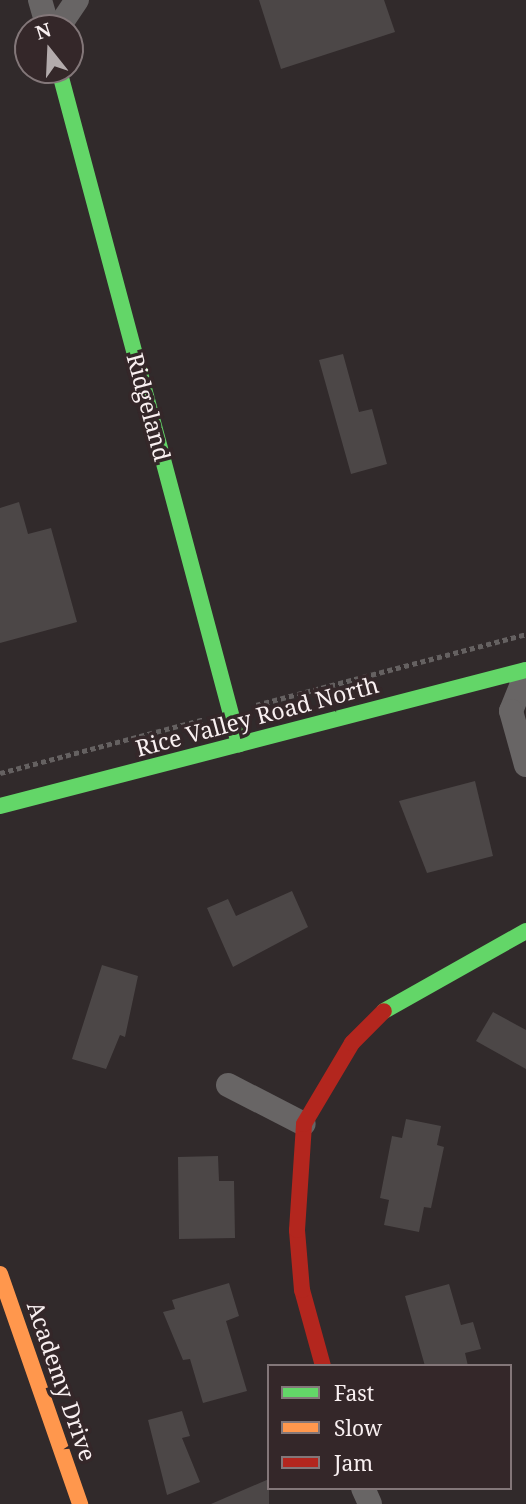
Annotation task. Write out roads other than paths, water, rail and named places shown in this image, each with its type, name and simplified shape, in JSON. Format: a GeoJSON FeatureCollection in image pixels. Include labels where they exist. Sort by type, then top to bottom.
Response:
{"type":"FeatureCollection","features":[{"type":"Feature","properties":{"kind":"street","name":"Ridgeland"},"geometry":{"type":"LineString","coordinates":[[63,84],[239,744]]}},
{"type":"Feature","properties":{"kind":"street","name":"Rice Valley Road North"},"geometry":{"type":"LineString","coordinates":[[0,806],[526,672]]}},
{"type":"Feature","properties":{"kind":"street"},"geometry":{"type":"LineString","coordinates":[[526,672],[511,711],[526,765]]}},
{"type":"Feature","properties":{"kind":"street"},"geometry":{"type":"LineString","coordinates":[[322,1364],[302,1290],[297,1230],[304,1124],[352,1043],[392,1003],[526,931]]}},
{"type":"Feature","properties":{"kind":"street"},"geometry":{"type":"LineString","coordinates":[[228,1084],[304,1124]]}},
{"type":"Feature","properties":{"kind":"street","name":"Academy Drive"},"geometry":{"type":"LineString","coordinates":[[0,1274],[80,1504]]}}]}
